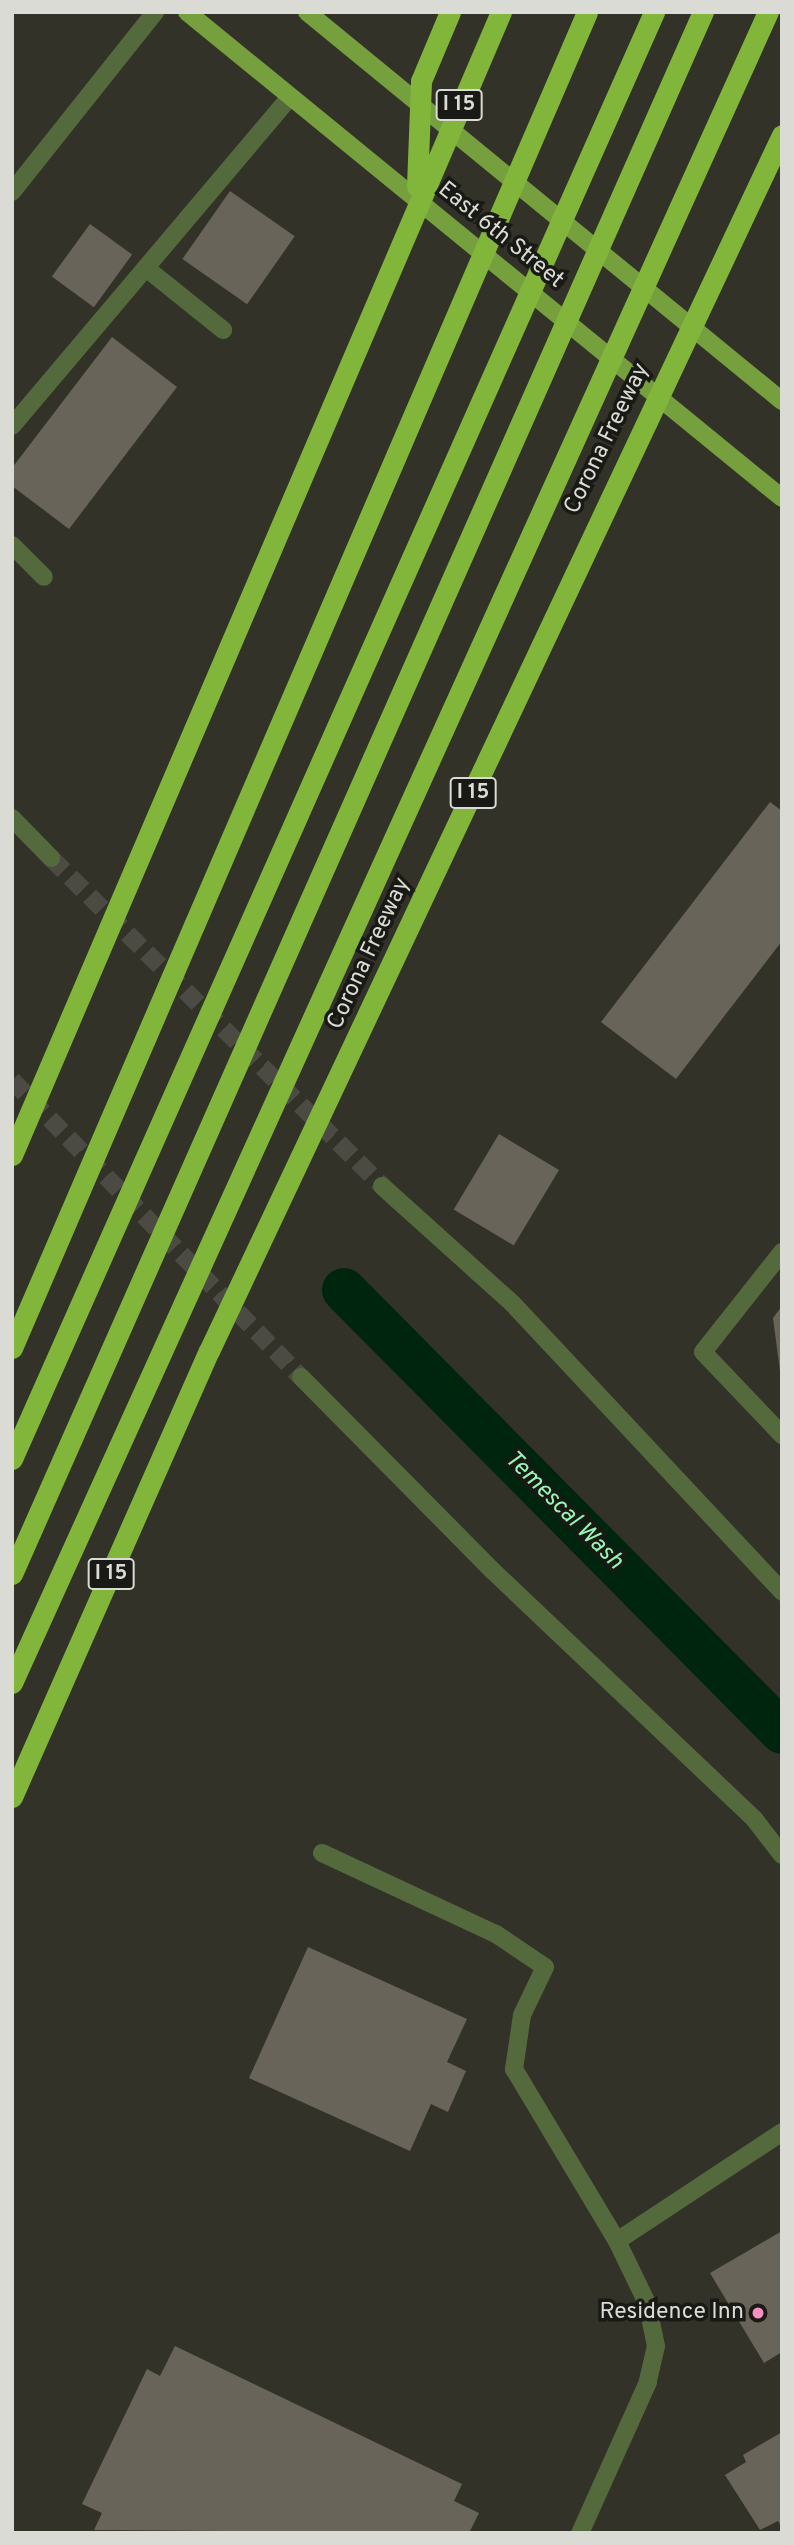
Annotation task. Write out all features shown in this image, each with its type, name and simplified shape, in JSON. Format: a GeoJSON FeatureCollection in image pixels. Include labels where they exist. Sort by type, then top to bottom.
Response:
{"type":"FeatureCollection","features":[{"type":"Feature","properties":{"kind":"highway"},"geometry":{"type":"LineString","coordinates":[[417,198],[421,81],[450,12]]}},
{"type":"Feature","properties":{"kind":"highway","name":"I 15"},"geometry":{"type":"LineString","coordinates":[[12,1155],[142,858],[417,198],[501,12]]}},
{"type":"Feature","properties":{"kind":"highway"},"geometry":{"type":"LineString","coordinates":[[12,1348],[426,380],[587,12]]}},
{"type":"Feature","properties":{"kind":"highway"},"geometry":{"type":"LineString","coordinates":[[12,1459],[654,12]]}},
{"type":"Feature","properties":{"kind":"highway"},"geometry":{"type":"LineString","coordinates":[[12,1574],[703,12]]}},
{"type":"Feature","properties":{"kind":"highway"},"geometry":{"type":"LineString","coordinates":[[12,1684],[768,12]]}},
{"type":"Feature","properties":{"kind":"highway","name":"Corona Freeway"},"geometry":{"type":"LineString","coordinates":[[12,1797],[209,1351],[349,1063],[597,523],[782,135]]}},
{"type":"Feature","properties":{"kind":"main road","name":"East 6th Street"},"geometry":{"type":"LineString","coordinates":[[187,12],[782,498]]}},
{"type":"Feature","properties":{"kind":"main road"},"geometry":{"type":"LineString","coordinates":[[307,12],[782,401]]}},
{"type":"Feature","properties":{"kind":"street"},"geometry":{"type":"LineString","coordinates":[[12,192],[155,12]]}},
{"type":"Feature","properties":{"kind":"street"},"geometry":{"type":"LineString","coordinates":[[12,426],[290,97]]}},
{"type":"Feature","properties":{"kind":"street"},"geometry":{"type":"LineString","coordinates":[[146,268],[223,330]]}},
{"type":"Feature","properties":{"kind":"street"},"geometry":{"type":"LineString","coordinates":[[12,545],[44,578]]}},
{"type":"Feature","properties":{"kind":"street"},"geometry":{"type":"LineString","coordinates":[[12,818],[51,858]]}},
{"type":"Feature","properties":{"kind":"street"},"geometry":{"type":"LineString","coordinates":[[382,1186],[512,1303],[782,1592]]}},
{"type":"Feature","properties":{"kind":"street"},"geometry":{"type":"LineString","coordinates":[[782,1252],[703,1352],[782,1435]]}},
{"type":"Feature","properties":{"kind":"street"},"geometry":{"type":"LineString","coordinates":[[300,1377],[493,1572],[755,1819],[782,1855]]}},
{"type":"Feature","properties":{"kind":"street"},"geometry":{"type":"LineString","coordinates":[[322,1853],[496,1934],[545,1968],[522,2015],[514,2069],[617,2241],[647,2303],[656,2346],[648,2382],[580,2533]]}},
{"type":"Feature","properties":{"kind":"street"},"geometry":{"type":"LineString","coordinates":[[617,2241],[782,2132]]}},
{"type":"Feature","properties":{"kind":"building"},"geometry":{"type":"Polygon","coordinates":[[[230,191],[295,236],[247,304],[182,259],[230,191]]]}},
{"type":"Feature","properties":{"kind":"building"},"geometry":{"type":"Polygon","coordinates":[[[90,224],[132,255],[94,307],[52,277],[90,224]]]}},
{"type":"Feature","properties":{"kind":"building"},"geometry":{"type":"Polygon","coordinates":[[[112,337],[177,387],[69,529],[12,486],[12,468],[112,337]]]}},
{"type":"Feature","properties":{"kind":"building"},"geometry":{"type":"Polygon","coordinates":[[[770,802],[782,811],[782,941],[676,1079],[601,1022],[770,802]]]}},
{"type":"Feature","properties":{"kind":"building"},"geometry":{"type":"Polygon","coordinates":[[[499,1134],[559,1170],[514,1245],[454,1209],[499,1134]]]}},
{"type":"Feature","properties":{"kind":"building"},"geometry":{"type":"Polygon","coordinates":[[[782,1306],[782,1386],[773,1318],[782,1306]]]}},
{"type":"Feature","properties":{"kind":"building"},"geometry":{"type":"Polygon","coordinates":[[[308,1947],[467,2019],[447,2062],[466,2071],[448,2112],[431,2104],[410,2151],[249,2078],[308,1947]]]}},
{"type":"Feature","properties":{"kind":"building","name":"Residence Inn"},"geometry":{"type":"Polygon","coordinates":[[[782,2231],[782,2352],[764,2363],[710,2273],[782,2231]]]}},
{"type":"Feature","properties":{"kind":"building"},"geometry":{"type":"Polygon","coordinates":[[[175,2346],[462,2484],[454,2501],[479,2513],[469,2533],[94,2530],[102,2513],[82,2504],[147,2369],[160,2376],[175,2346]]]}},
{"type":"Feature","properties":{"kind":"building"},"geometry":{"type":"Polygon","coordinates":[[[782,2432],[782,2527],[778,2521],[760,2530],[725,2475],[746,2462],[743,2455],[782,2432]]]}},
{"type":"Feature","properties":{"kind":"waterway","name":"Temescal Wash"},"geometry":{"type":"LineString","coordinates":[[344,1290],[782,1732]]}},
{"type":"Feature","properties":{"kind":"tunnel"},"geometry":{"type":"LineString","coordinates":[[51,858],[382,1186]]}},
{"type":"Feature","properties":{"kind":"tunnel"},"geometry":{"type":"LineString","coordinates":[[12,1080],[301,1377]]}},
{"type":"Feature","properties":{"kind":"place","name":"Residence Inn"},"geometry":{"type":"Point","coordinates":[758,2313]}}]}
